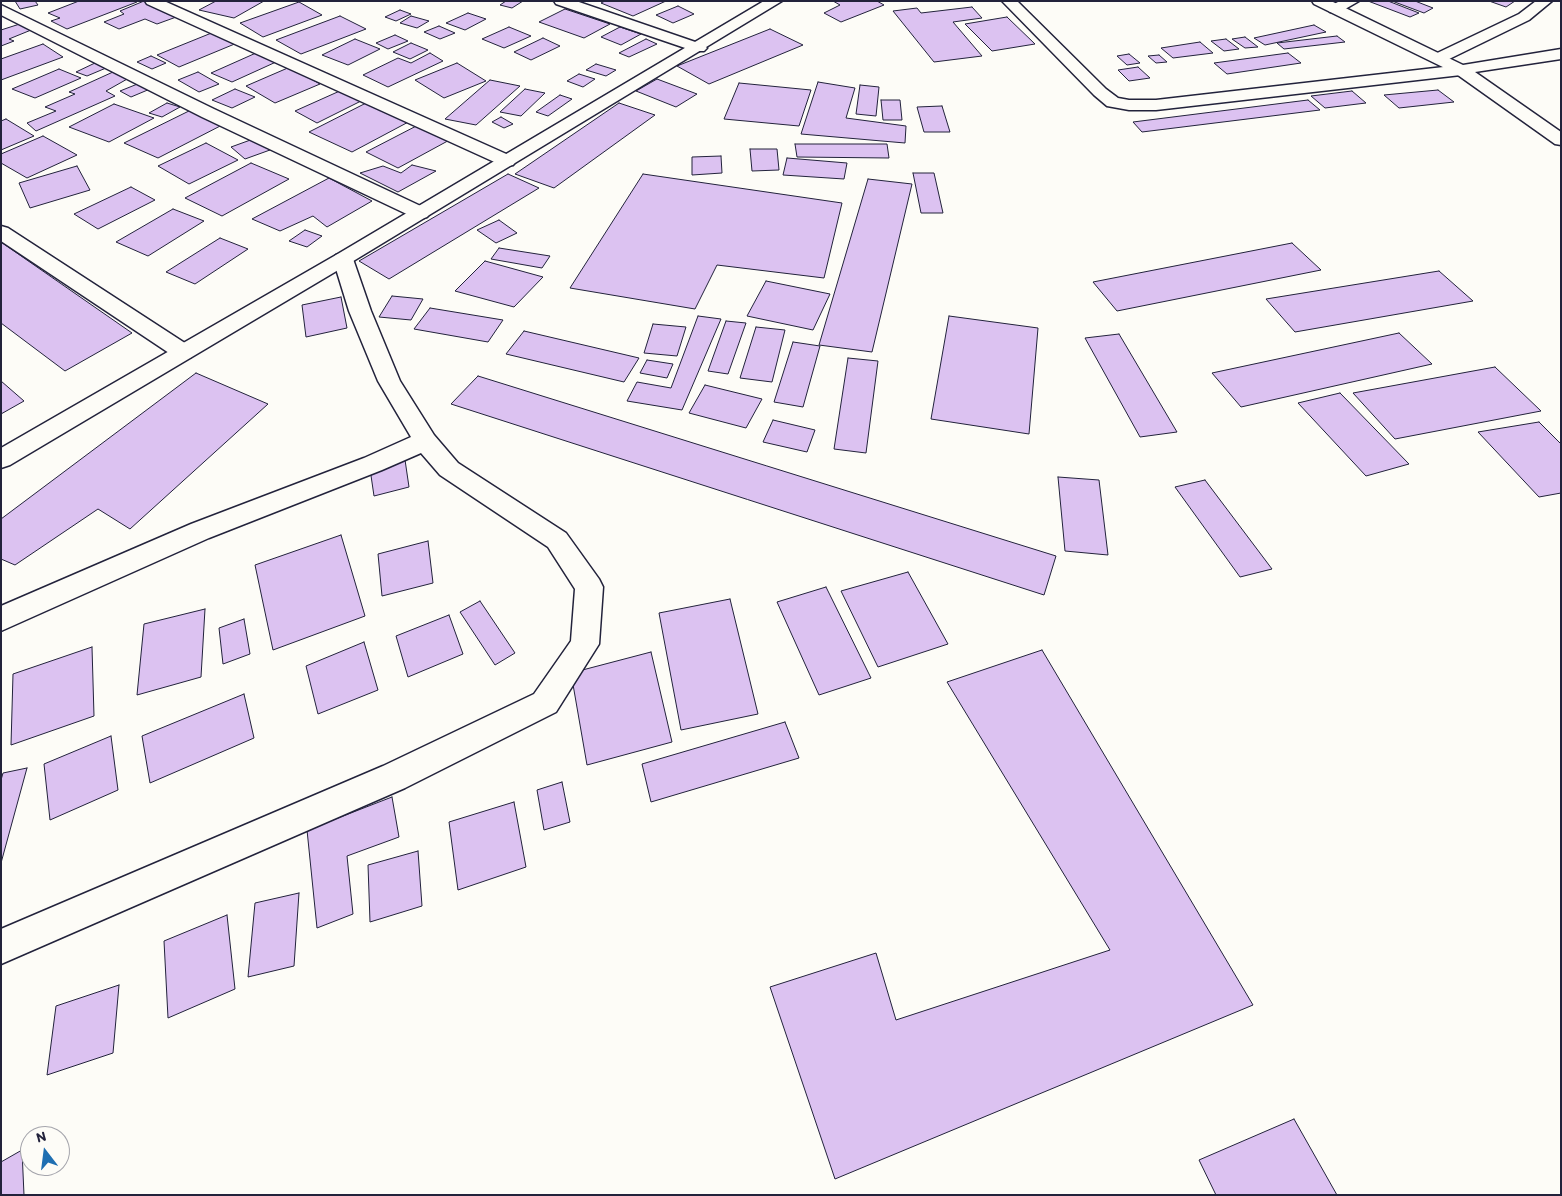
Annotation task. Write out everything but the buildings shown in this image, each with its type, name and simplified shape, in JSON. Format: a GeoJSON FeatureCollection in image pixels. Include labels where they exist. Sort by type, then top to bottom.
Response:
{"type":"FeatureCollection","features":[{"type":"Feature","properties":{"kind":"street"},"geometry":{"type":"LineString","coordinates":[[152,1],[507,161]]}},
{"type":"Feature","properties":{"kind":"street"},"geometry":{"type":"LineString","coordinates":[[561,1],[699,48]]}},
{"type":"Feature","properties":{"kind":"street"},"geometry":{"type":"LineString","coordinates":[[1,459],[344,259],[775,1]]}},
{"type":"Feature","properties":{"kind":"street"},"geometry":{"type":"LineString","coordinates":[[1008,1],[1100,92],[1113,102],[1129,105],[1156,105],[1461,70],[1561,54]]}},
{"type":"Feature","properties":{"kind":"street"},"geometry":{"type":"LineString","coordinates":[[1319,1],[1461,70],[1561,140]]}},
{"type":"Feature","properties":{"kind":"street"},"geometry":{"type":"LineString","coordinates":[[1335,9],[1352,1]]}},
{"type":"Feature","properties":{"kind":"street"},"geometry":{"type":"LineString","coordinates":[[1439,58],[1524,17],[1546,1],[1561,6]]}},
{"type":"Feature","properties":{"kind":"street"},"geometry":{"type":"LineString","coordinates":[[1,9],[208,113],[420,213]]}},
{"type":"Feature","properties":{"kind":"street"},"geometry":{"type":"LineString","coordinates":[[1,232],[183,352]]}},
{"type":"Feature","properties":{"kind":"street"},"geometry":{"type":"LineString","coordinates":[[1,947],[394,777],[545,703],[585,644],[589,587],[557,540],[449,469],[425,441],[389,380],[360,311],[344,259]]}},
{"type":"Feature","properties":{"kind":"street"},"geometry":{"type":"LineString","coordinates":[[1,619],[200,531],[373,464],[425,441]]}}]}
